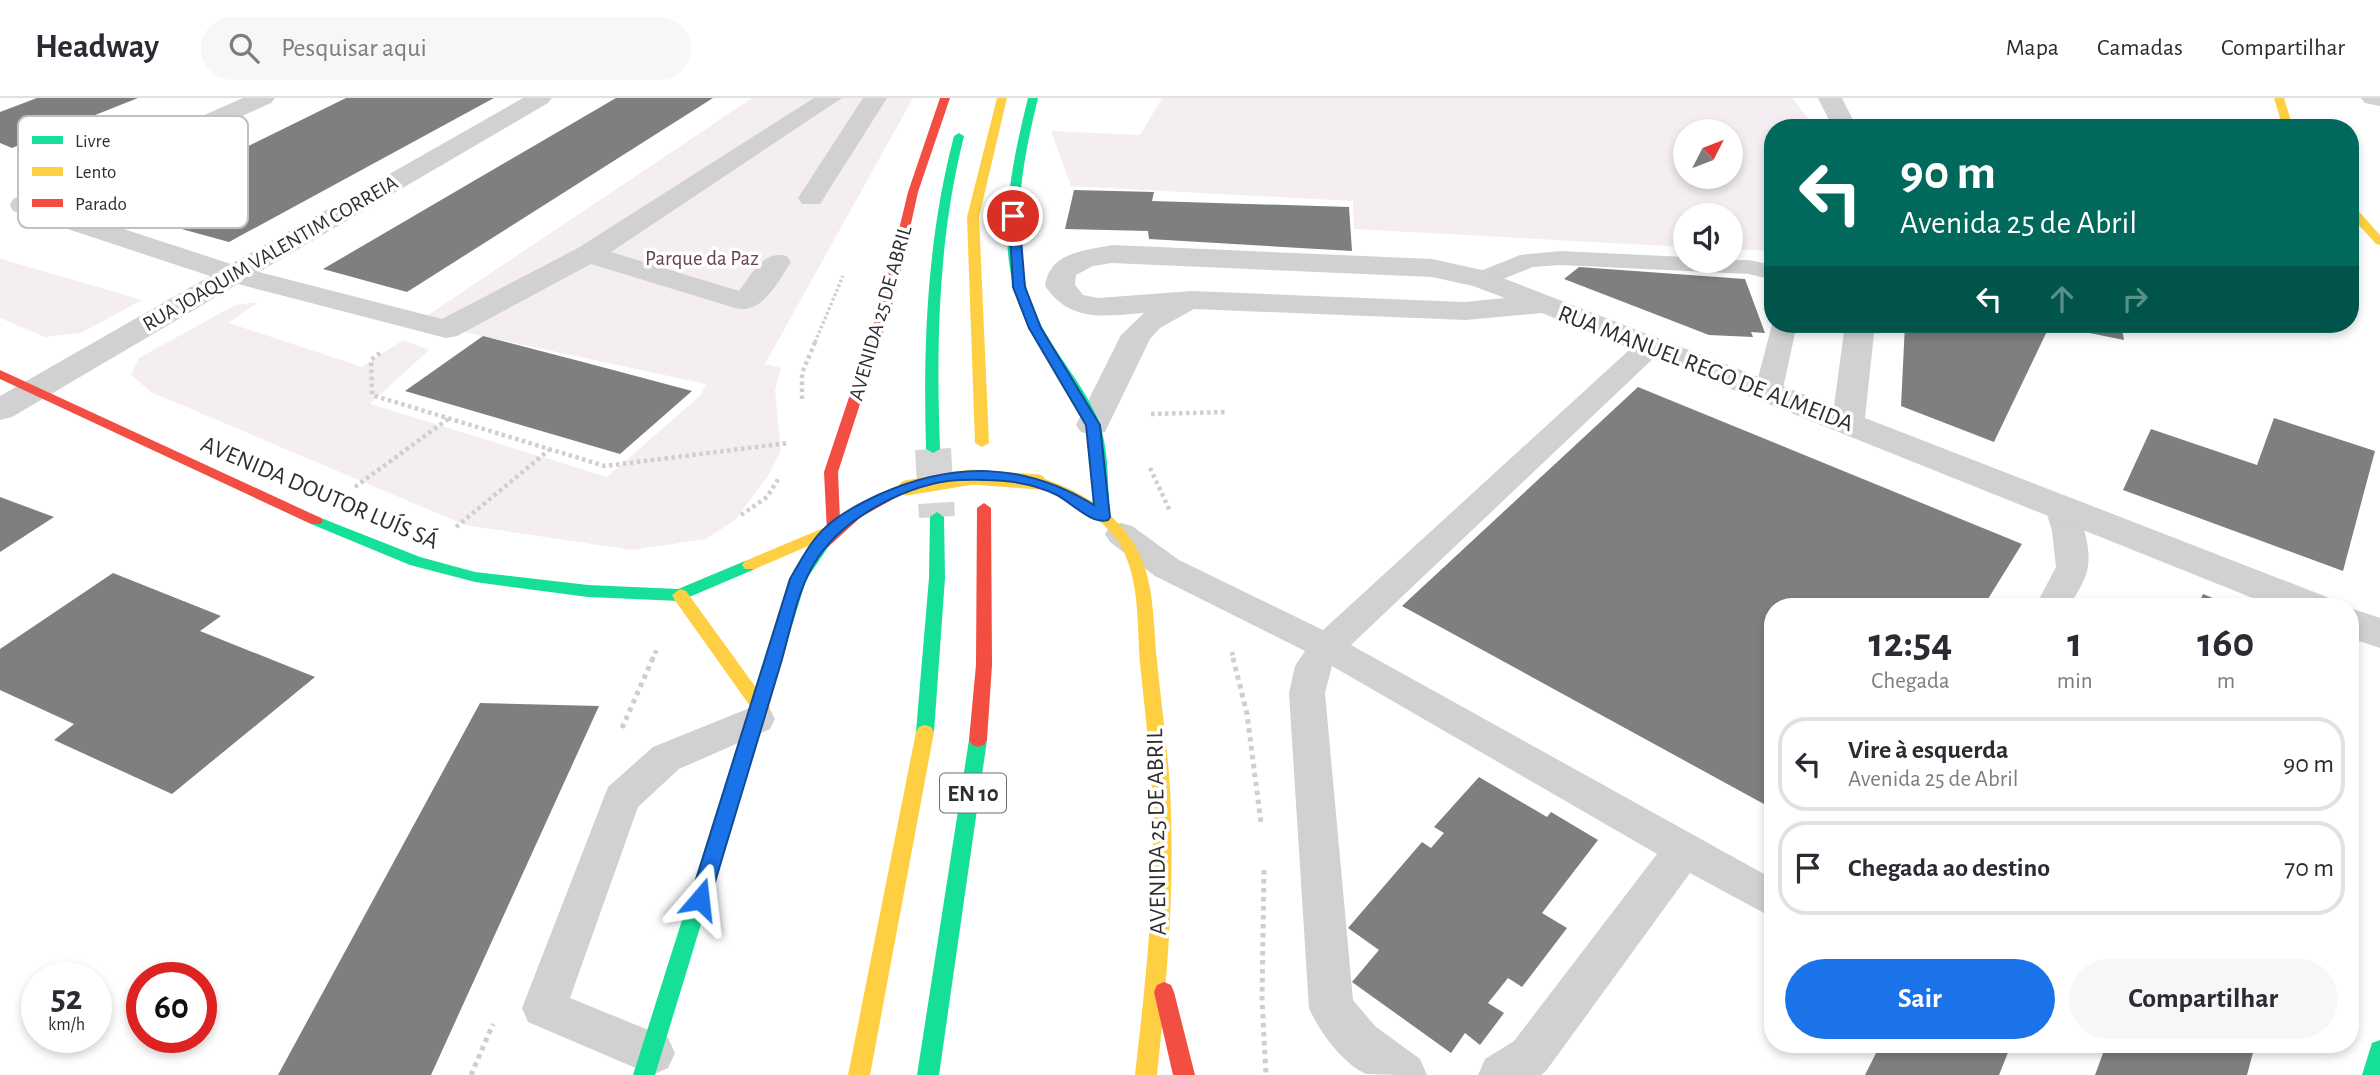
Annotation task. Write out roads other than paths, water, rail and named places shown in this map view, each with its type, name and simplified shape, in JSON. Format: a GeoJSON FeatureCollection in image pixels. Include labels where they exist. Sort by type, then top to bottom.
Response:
{"type":"FeatureCollection","features":[{"type":"Feature","properties":{"kind":"main road","name":"AVENIDA 25 DE ABRIL"},"geometry":{"type":"LineString","coordinates":[[833,529],[831,472],[888,296],[914,192],[945,98]]}},
{"type":"Feature","properties":{"kind":"main road"},"geometry":{"type":"LineString","coordinates":[[982,443],[973,217],[1003,98]]}},
{"type":"Feature","properties":{"kind":"main road","name":"AVENIDA 25 DE ABRIL"},"geometry":{"type":"LineString","coordinates":[[1033,98],[1019,151],[1013,200],[1019,287],[1035,328],[1093,425],[1112,525],[1131,550],[1141,590],[1160,776],[1160,915],[1146,1075]]}},
{"type":"Feature","properties":{"kind":"main road"},"geometry":{"type":"LineString","coordinates":[[2279,98],[2285,119]]}},
{"type":"Feature","properties":{"kind":"main road"},"geometry":{"type":"LineString","coordinates":[[933,449],[929,325],[933,244],[944,185],[963,123]]}},
{"type":"Feature","properties":{"kind":"main road"},"geometry":{"type":"LineString","coordinates":[[2359,218],[2380,242]]}},
{"type":"Feature","properties":{"kind":"main road","name":"AVENIDA DOUTOR LUÍS SÁ"},"geometry":{"type":"LineString","coordinates":[[0,374],[312,519],[415,561],[475,577],[588,591],[681,595]]}},
{"type":"Feature","properties":{"kind":"main road"},"geometry":{"type":"LineString","coordinates":[[759,714],[681,595],[833,529],[867,507],[906,488],[956,476],[998,475],[1038,482],[1063,492],[1112,525]]}},
{"type":"Feature","properties":{"kind":"main road","name":"EN 10"},"geometry":{"type":"LineString","coordinates":[[928,1075],[977,760],[984,665],[984,508]]}},
{"type":"Feature","properties":{"kind":"main road","name":"EN 10"},"geometry":{"type":"LineString","coordinates":[[859,1075],[915,797],[927,721],[937,578],[937,517]]}},
{"type":"Feature","properties":{"kind":"main road"},"geometry":{"type":"LineString","coordinates":[[648,1064],[759,714],[798,579],[812,554],[833,529]]}},
{"type":"Feature","properties":{"kind":"main road"},"geometry":{"type":"LineString","coordinates":[[1157,964],[1184,1075]]}},
{"type":"Feature","properties":{"kind":"main road"},"geometry":{"type":"LineString","coordinates":[[2373,1075],[2380,1050]]}},
{"type":"Feature","properties":{"kind":"street"},"geometry":{"type":"LineString","coordinates":[[218,116],[263,98]]}},
{"type":"Feature","properties":{"kind":"street","name":"RUA JOAQUIM VALENTIM CORREIA"},"geometry":{"type":"LineString","coordinates":[[0,410],[540,98]]}},
{"type":"Feature","properties":{"kind":"street"},"geometry":{"type":"LineString","coordinates":[[98,228],[232,274],[446,329],[588,254],[830,98]]}},
{"type":"Feature","properties":{"kind":"street"},"geometry":{"type":"LineString","coordinates":[[811,198],[876,98]]}},
{"type":"Feature","properties":{"kind":"street"},"geometry":{"type":"LineString","coordinates":[[1830,98],[1840,119]]}},
{"type":"Feature","properties":{"kind":"street"},"geometry":{"type":"LineString","coordinates":[[2374,98],[2380,99]]}},
{"type":"Feature","properties":{"kind":"street"},"geometry":{"type":"LineString","coordinates":[[588,254],[746,302],[777,262]]}},
{"type":"Feature","properties":{"kind":"street"},"geometry":{"type":"LineString","coordinates":[[1192,300],[1115,307],[1086,305],[1073,301],[1066,294],[1059,278],[1062,271],[1072,264],[1112,254],[1432,268],[1482,279],[1544,304]]}},
{"type":"Feature","properties":{"kind":"street","name":"RUA MANUEL REGO DE ALMEIDA"},"geometry":{"type":"LineString","coordinates":[[1093,425],[1136,335],[1158,317],[1192,300],[1450,311],[1544,304],[2290,598]]}},
{"type":"Feature","properties":{"kind":"street"},"geometry":{"type":"LineString","coordinates":[[1848,424],[1859,333]]}},
{"type":"Feature","properties":{"kind":"street"},"geometry":{"type":"LineString","coordinates":[[2359,626],[2380,634]]}},
{"type":"Feature","properties":{"kind":"lane"},"geometry":{"type":"LineString","coordinates":[[1482,279],[1530,260],[1560,258],[1749,267],[1764,271]]}},
{"type":"Feature","properties":{"kind":"lane"},"geometry":{"type":"LineString","coordinates":[[1768,393],[1782,333]]}},
{"type":"Feature","properties":{"kind":"lane"},"geometry":{"type":"LineString","coordinates":[[1404,1075],[1359,1041],[1331,1008],[1318,806],[1307,693],[1312,666],[1327,647],[1649,347]]}},
{"type":"Feature","properties":{"kind":"lane"},"geometry":{"type":"LineString","coordinates":[[2056,598],[2072,567],[2068,531],[2061,508]]}},
{"type":"Feature","properties":{"kind":"lane"},"geometry":{"type":"LineString","coordinates":[[1112,525],[1167,568],[1327,647],[1764,895]]}},
{"type":"Feature","properties":{"kind":"lane"},"geometry":{"type":"LineString","coordinates":[[648,1064],[544,1008],[622,798],[666,758],[759,714]]}},
{"type":"Feature","properties":{"kind":"lane"},"geometry":{"type":"LineString","coordinates":[[1501,1075],[1530,1056],[1684,850]]}},
{"type":"Feature","properties":{"kind":"tunnel"},"geometry":{"type":"LineString","coordinates":[[933,449],[937,517]]}},
{"type":"Feature","properties":{"kind":"park label","name":"Parque da Paz"},"geometry":{"type":"Point","coordinates":[702,258]}}]}
